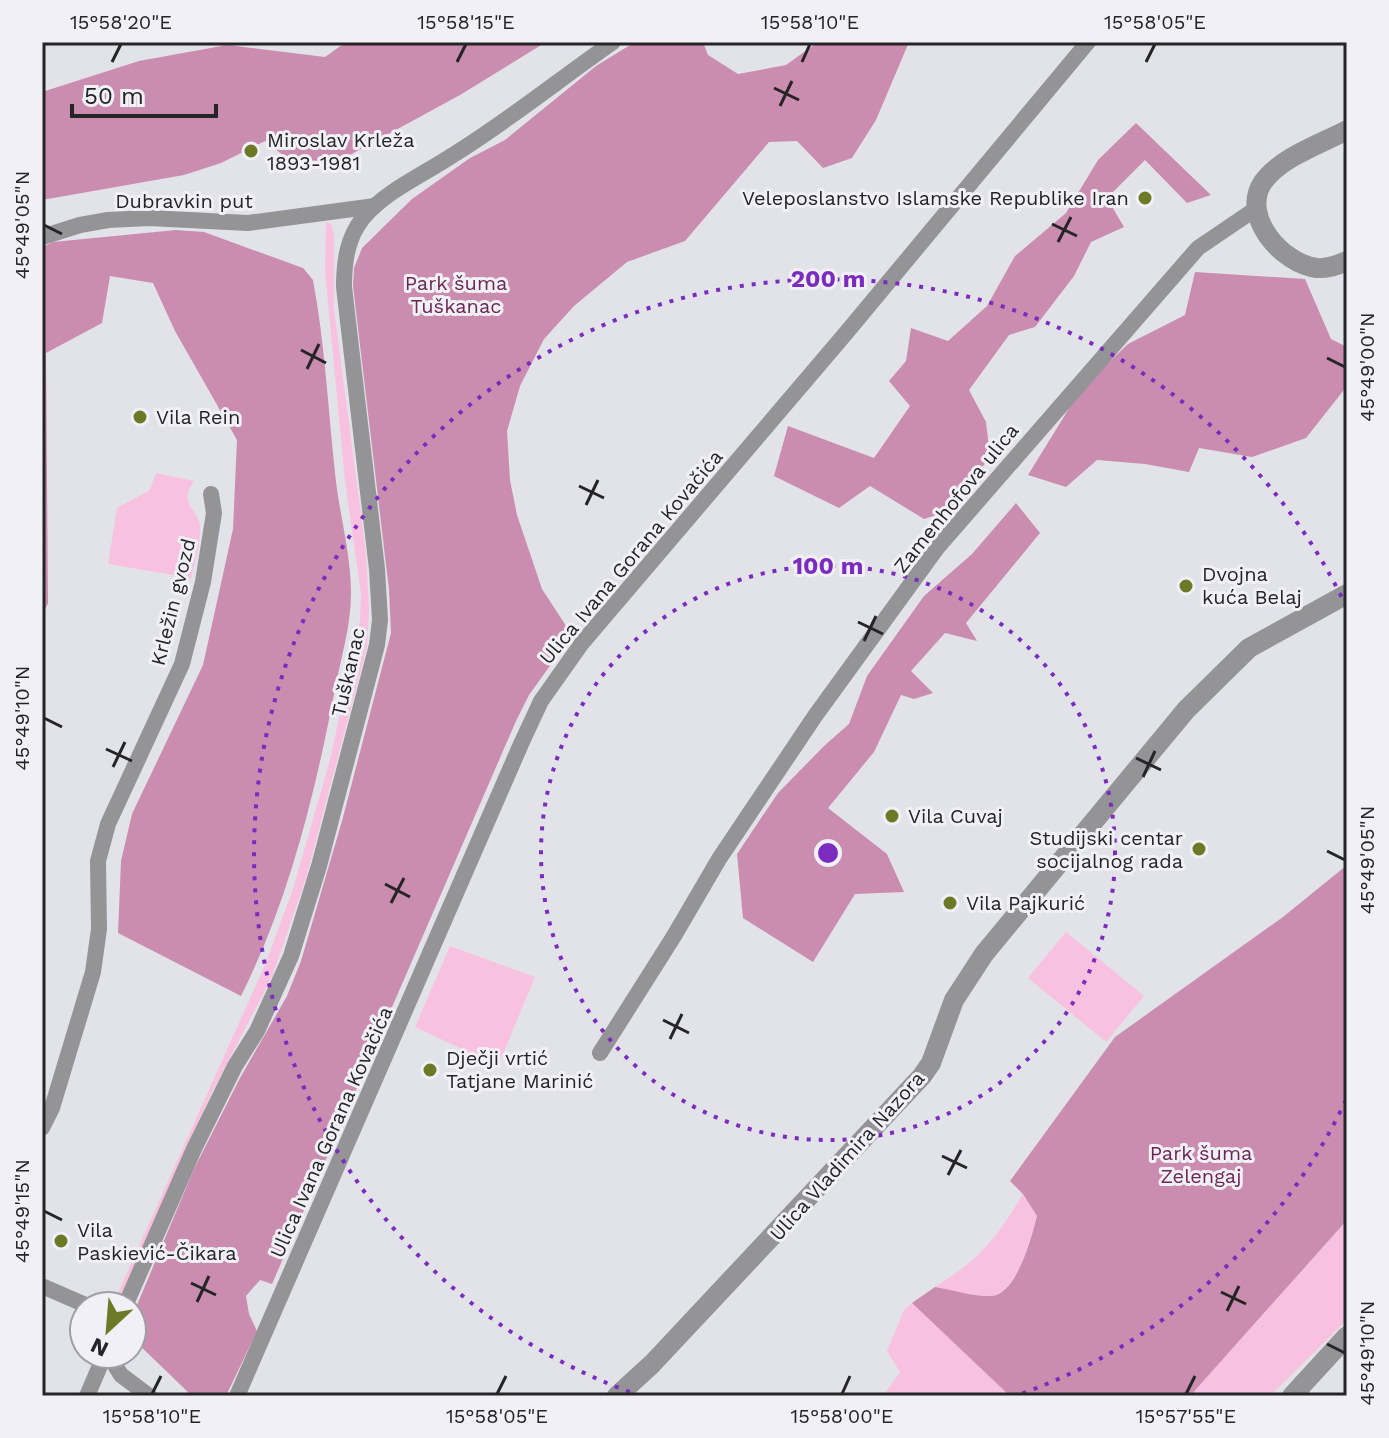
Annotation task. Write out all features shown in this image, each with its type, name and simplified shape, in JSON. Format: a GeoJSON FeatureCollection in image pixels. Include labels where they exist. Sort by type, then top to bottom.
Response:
{"type":"FeatureCollection","features":[{"type":"Feature","properties":{"kind":"street","name":"Tuškanac"},"geometry":{"type":"LineString","coordinates":[[132,1290],[194,1149],[235,1066],[257,1031],[291,956],[319,866],[377,645],[380,620],[377,569],[344,287],[348,248],[362,219],[375,206],[455,154],[613,42]]}},
{"type":"Feature","properties":{"kind":"street","name":"Ulica Ivana Gorana Kovačića"},"geometry":{"type":"LineString","coordinates":[[237,1396],[548,688],[582,643],[1088,42]]}},
{"type":"Feature","properties":{"kind":"street"},"geometry":{"type":"LineString","coordinates":[[1347,130],[1273,172],[1260,188],[1257,208],[1266,233],[1289,256],[1320,268],[1347,261]]}},
{"type":"Feature","properties":{"kind":"street","name":"Dubravkin put"},"geometry":{"type":"LineString","coordinates":[[42,237],[108,220],[149,218],[248,223],[375,206]]}},
{"type":"Feature","properties":{"kind":"street","name":"Zamenhofova ulica"},"geometry":{"type":"LineString","coordinates":[[600,1053],[719,859],[815,716],[937,548],[1198,248],[1257,208]]}},
{"type":"Feature","properties":{"kind":"street","name":"Krležin gvozd"},"geometry":{"type":"LineString","coordinates":[[42,1128],[52,1108],[93,972],[99,929],[98,861],[108,824],[182,664],[203,582],[214,513],[211,494]]}},
{"type":"Feature","properties":{"kind":"street","name":"Ulica Vladimira Nazora"},"geometry":{"type":"LineString","coordinates":[[617,1396],[674,1342],[922,1076],[931,1063],[954,1000],[984,954],[1186,710],[1249,648],[1347,594]]}},
{"type":"Feature","properties":{"kind":"street"},"geometry":{"type":"LineString","coordinates":[[42,1286],[68,1297]]}},
{"type":"Feature","properties":{"kind":"street"},"geometry":{"type":"LineString","coordinates":[[1292,1396],[1347,1336]]}},
{"type":"Feature","properties":{"kind":"street"},"geometry":{"type":"LineString","coordinates":[[87,1396],[99,1370]]}},
{"type":"Feature","properties":{"kind":"street"},"geometry":{"type":"LineString","coordinates":[[117,1370],[149,1396]]}},
{"type":"Feature","properties":{"kind":"shaded area"},"geometry":{"type":"Polygon","coordinates":[[[326,222],[331,224],[334,234],[334,309],[366,553],[369,608],[367,647],[306,878],[272,977],[209,1098],[124,1290],[119,1290],[265,965],[293,889],[330,760],[360,620],[361,594],[345,481],[325,271],[326,222]]]}},
{"type":"Feature","properties":{"kind":"shaded area"},"geometry":{"type":"Polygon","coordinates":[[[156,473],[194,481],[187,496],[198,520],[200,533],[191,578],[108,564],[117,508],[150,490],[156,473]]]}},
{"type":"Feature","properties":{"kind":"shaded area"},"geometry":{"type":"Polygon","coordinates":[[[1066,932],[1144,996],[1106,1042],[1028,978],[1066,932]]]}},
{"type":"Feature","properties":{"kind":"shaded area"},"geometry":{"type":"Polygon","coordinates":[[[450,946],[535,977],[498,1066],[415,1027],[450,946]]]}},
{"type":"Feature","properties":{"kind":"shaded area"},"geometry":{"type":"Polygon","coordinates":[[[1023,1194],[1037,1216],[1022,1262],[1009,1285],[992,1296],[935,1287],[986,1247],[1023,1194]]]}},
{"type":"Feature","properties":{"kind":"shaded area"},"geometry":{"type":"Polygon","coordinates":[[[1347,1220],[1347,1320],[1270,1396],[1190,1396],[1347,1220]]]}},
{"type":"Feature","properties":{"kind":"shaded area"},"geometry":{"type":"Polygon","coordinates":[[[912,1303],[1010,1396],[883,1396],[900,1372],[887,1351],[904,1310],[912,1303]]]}},
{"type":"Feature","properties":{"kind":"green space"},"geometry":{"type":"Polygon","coordinates":[[[346,42],[546,42],[460,95],[337,162],[288,159],[265,141],[221,163],[184,175],[42,200],[42,92],[139,61],[227,45],[325,57],[346,42]]]}},
{"type":"Feature","properties":{"kind":"green space","name":"Park šuma Tuškanac"},"geometry":{"type":"Polygon","coordinates":[[[635,42],[703,42],[708,55],[738,74],[786,65],[818,42],[909,42],[876,120],[852,158],[823,168],[797,141],[769,142],[685,241],[627,262],[574,306],[544,339],[520,386],[507,431],[510,480],[517,515],[542,589],[572,635],[529,695],[516,721],[272,1284],[260,1280],[246,1296],[249,1314],[257,1331],[226,1396],[192,1396],[148,1353],[148,1290],[143,1290],[194,1169],[240,1078],[287,996],[301,961],[342,821],[391,633],[389,590],[353,286],[354,268],[362,248],[412,199],[470,158],[505,140],[596,66],[635,42]]]}},
{"type":"Feature","properties":{"kind":"green space"},"geometry":{"type":"Polygon","coordinates":[[[1136,123],[1211,195],[1187,203],[1145,160],[1107,198],[1124,227],[1091,242],[1074,276],[1035,327],[1009,335],[969,390],[986,422],[990,456],[952,510],[924,519],[870,486],[839,508],[774,476],[788,426],[874,458],[910,406],[889,381],[906,361],[911,328],[948,341],[987,306],[1015,256],[1066,213],[1098,160],[1136,123]]]}},
{"type":"Feature","properties":{"kind":"green space"},"geometry":{"type":"Polygon","coordinates":[[[176,230],[204,232],[303,268],[313,280],[350,578],[348,629],[309,807],[287,884],[241,996],[118,933],[121,861],[132,814],[203,665],[233,529],[237,440],[175,331],[153,283],[110,276],[102,323],[46,353],[48,603],[42,616],[42,247],[53,242],[176,230]]]}},
{"type":"Feature","properties":{"kind":"green space"},"geometry":{"type":"Polygon","coordinates":[[[1195,272],[1305,279],[1331,339],[1347,347],[1347,386],[1306,438],[1252,457],[1199,448],[1189,472],[1097,460],[1066,487],[1028,475],[1081,389],[1128,344],[1185,315],[1195,272]]]}},
{"type":"Feature","properties":{"kind":"green space"},"geometry":{"type":"Polygon","coordinates":[[[1016,503],[1040,533],[966,623],[977,641],[945,633],[911,671],[933,693],[914,699],[901,695],[874,752],[828,808],[887,854],[904,892],[855,894],[813,962],[743,918],[737,854],[778,793],[849,724],[867,676],[924,596],[972,554],[1016,503]]]}},
{"type":"Feature","properties":{"kind":"green space","name":"Park šuma Zelengaj"},"geometry":{"type":"Polygon","coordinates":[[[1347,865],[1347,1220],[1190,1396],[1010,1396],[912,1303],[935,1287],[992,1296],[1009,1285],[1022,1263],[1037,1216],[1010,1181],[1115,1037],[1283,917],[1347,865]]]}},
{"type":"Feature","properties":{"kind":"place","name":"Miroslav Krleža 1893-1981"},"geometry":{"type":"Point","coordinates":[251,151]}},
{"type":"Feature","properties":{"kind":"place","name":"Veleposlanstvo Islamske Republike Iran"},"geometry":{"type":"Point","coordinates":[1145,198]}},
{"type":"Feature","properties":{"kind":"place","name":"Vila Rein"},"geometry":{"type":"Point","coordinates":[140,417]}},
{"type":"Feature","properties":{"kind":"place","name":"Dvojna kuća Belaj"},"geometry":{"type":"Point","coordinates":[1186,586]}},
{"type":"Feature","properties":{"kind":"place","name":"Vila Cuvaj"},"geometry":{"type":"Point","coordinates":[892,816]}},
{"type":"Feature","properties":{"kind":"place","name":"Studijski centar socijalnog rada"},"geometry":{"type":"Point","coordinates":[1199,849]}},
{"type":"Feature","properties":{"kind":"place","name":"Vila Pajkurić"},"geometry":{"type":"Point","coordinates":[950,903]}},
{"type":"Feature","properties":{"kind":"place","name":"Dječji vrtić Tatjane Marinić"},"geometry":{"type":"Point","coordinates":[430,1070]}},
{"type":"Feature","properties":{"kind":"place","name":"Vila Paskiević-Čikara"},"geometry":{"type":"Point","coordinates":[61,1241]}}]}
